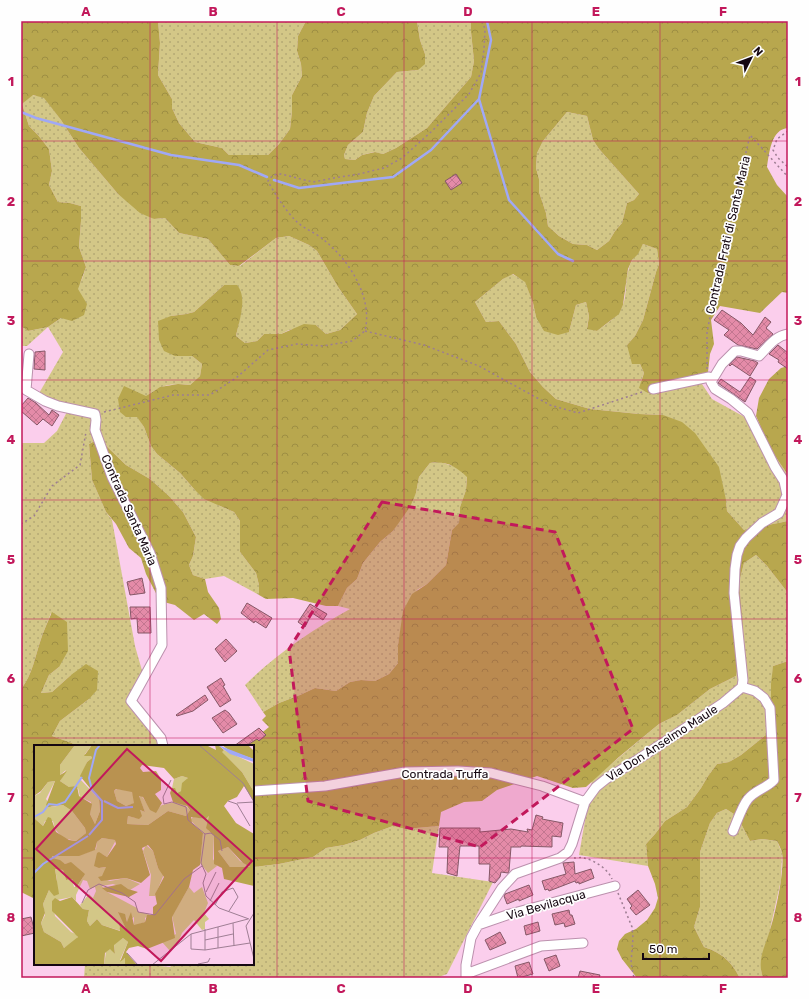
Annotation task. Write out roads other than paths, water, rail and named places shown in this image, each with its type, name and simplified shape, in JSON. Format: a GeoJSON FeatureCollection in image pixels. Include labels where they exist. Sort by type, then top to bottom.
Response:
{"type":"FeatureCollection","features":[{"type":"Feature","properties":{"kind":"street"},"geometry":{"type":"LineString","coordinates":[[733,831],[748,799],[774,780],[770,708],[764,698],[759,694],[742,687],[743,680],[734,593],[737,555],[740,546],[746,538],[762,523],[779,513],[787,495],[784,481],[775,467],[748,413],[731,398],[715,389],[711,382],[722,364],[735,351],[741,350],[759,356],[773,341],[782,335],[788,334]]}},
{"type":"Feature","properties":{"kind":"street"},"geometry":{"type":"LineString","coordinates":[[23,392],[29,354]]}},
{"type":"Feature","properties":{"kind":"street"},"geometry":{"type":"LineString","coordinates":[[653,389],[709,377]]}},
{"type":"Feature","properties":{"kind":"street","name":"Contrada Santa Maria"},"geometry":{"type":"LineString","coordinates":[[23,392],[58,406],[95,414],[95,430],[112,477],[150,553],[161,588],[162,645],[131,701],[161,738],[164,745]]}},
{"type":"Feature","properties":{"kind":"street","name":"Via Don Anselmo Maule"},"geometry":{"type":"LineString","coordinates":[[585,802],[596,787],[606,779],[723,703],[742,687]]}},
{"type":"Feature","properties":{"kind":"street","name":"Contrada Truffa"},"geometry":{"type":"LineString","coordinates":[[254,791],[325,786],[405,772],[490,772],[542,786],[585,802]]}},
{"type":"Feature","properties":{"kind":"street"},"geometry":{"type":"LineString","coordinates":[[583,944],[541,946],[466,976],[466,965],[471,938],[478,924],[502,888],[515,874],[560,858],[568,852],[572,844],[585,802]]}},
{"type":"Feature","properties":{"kind":"street","name":"Via Bevilacqua"},"geometry":{"type":"LineString","coordinates":[[478,924],[615,886]]}},
{"type":"Feature","properties":{"kind":"waterway"},"geometry":{"type":"LineString","coordinates":[[274,180],[299,188],[393,177],[431,150],[479,99],[491,40],[487,21]]}},
{"type":"Feature","properties":{"kind":"waterway"},"geometry":{"type":"LineString","coordinates":[[479,99],[509,200],[558,254],[573,261]]}},
{"type":"Feature","properties":{"kind":"waterway"},"geometry":{"type":"LineString","coordinates":[[21,112],[36,118],[171,155],[239,165],[267,177]]}}]}
